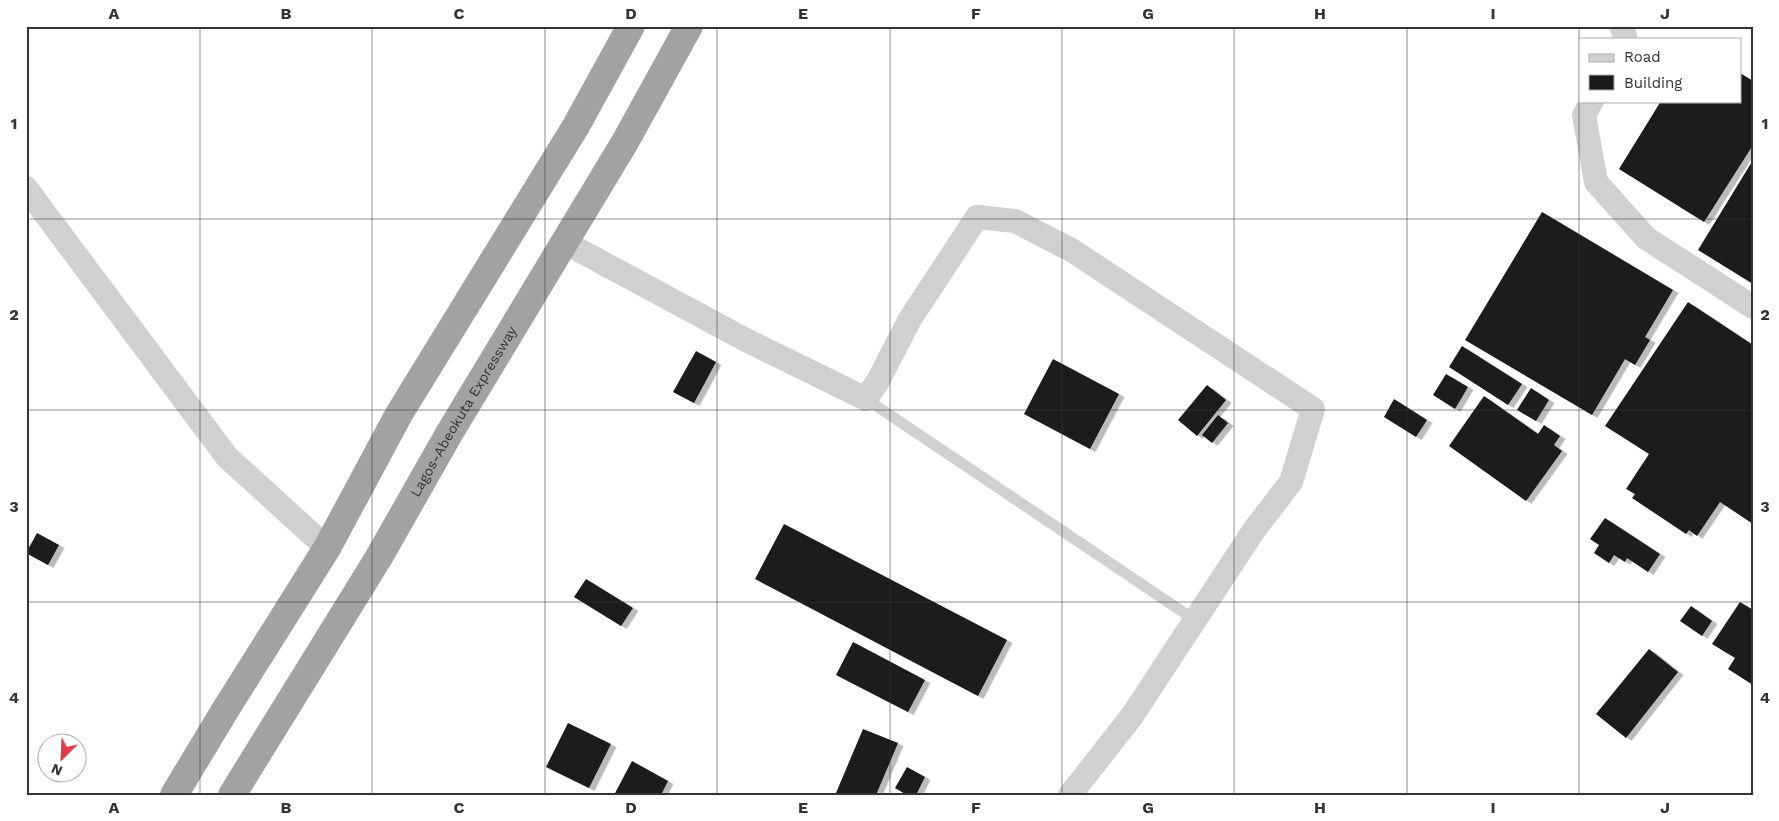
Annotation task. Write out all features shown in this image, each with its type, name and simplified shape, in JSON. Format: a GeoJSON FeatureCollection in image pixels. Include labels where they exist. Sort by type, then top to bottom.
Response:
{"type":"FeatureCollection","features":[{"type":"Feature","properties":{"kind":"highway"},"geometry":{"type":"LineString","coordinates":[[174,795],[327,548],[399,414],[576,126],[631,26]]}},
{"type":"Feature","properties":{"kind":"highway","name":"Lagos-Abeokuta Expressway"},"geometry":{"type":"LineString","coordinates":[[232,795],[380,557],[450,432],[625,142],[689,26]]}},
{"type":"Feature","properties":{"kind":"street"},"geometry":{"type":"LineString","coordinates":[[1591,102],[1584,115],[1596,182],[1646,238],[1753,307]]}},
{"type":"Feature","properties":{"kind":"street"},"geometry":{"type":"LineString","coordinates":[[26,188],[227,457],[327,548]]}},
{"type":"Feature","properties":{"kind":"street"},"geometry":{"type":"LineString","coordinates":[[564,242],[744,339],[866,399],[878,381],[910,319],[977,217],[1016,222],[1072,251],[1313,409],[1291,482],[1254,530],[1132,716],[1070,795]]}},
{"type":"Feature","properties":{"kind":"lane"},"geometry":{"type":"LineString","coordinates":[[866,399],[1195,620]]}},
{"type":"Feature","properties":{"kind":"building"},"geometry":{"type":"Polygon","coordinates":[[[1742,74],[1753,81],[1753,145],[1704,222],[1619,169],[1660,102],[1742,102],[1742,74]]]}},
{"type":"Feature","properties":{"kind":"building"},"geometry":{"type":"Polygon","coordinates":[[[1753,160],[1753,284],[1698,250],[1753,160]]]}},
{"type":"Feature","properties":{"kind":"building"},"geometry":{"type":"Polygon","coordinates":[[[1542,212],[1673,290],[1645,337],[1650,340],[1635,365],[1625,359],[1592,415],[1465,340],[1542,212]]]}},
{"type":"Feature","properties":{"kind":"building"},"geometry":{"type":"Polygon","coordinates":[[[1688,302],[1753,345],[1753,524],[1720,502],[1697,536],[1689,530],[1686,534],[1632,498],[1635,494],[1626,489],[1649,454],[1605,426],[1688,302]]]}},
{"type":"Feature","properties":{"kind":"building"},"geometry":{"type":"Polygon","coordinates":[[[1462,346],[1522,384],[1508,405],[1449,367],[1462,346]]]}},
{"type":"Feature","properties":{"kind":"building"},"geometry":{"type":"Polygon","coordinates":[[[696,351],[716,362],[694,403],[673,392],[696,351]]]}},
{"type":"Feature","properties":{"kind":"building"},"geometry":{"type":"Polygon","coordinates":[[[1053,359],[1119,394],[1090,449],[1024,414],[1053,359]]]}},
{"type":"Feature","properties":{"kind":"building"},"geometry":{"type":"Polygon","coordinates":[[[1446,374],[1468,387],[1455,409],[1433,395],[1446,374]]]}},
{"type":"Feature","properties":{"kind":"building"},"geometry":{"type":"Polygon","coordinates":[[[1207,385],[1226,400],[1197,436],[1178,420],[1207,385]]]}},
{"type":"Feature","properties":{"kind":"building"},"geometry":{"type":"Polygon","coordinates":[[[1531,388],[1549,400],[1536,421],[1517,410],[1531,388]]]}},
{"type":"Feature","properties":{"kind":"building"},"geometry":{"type":"Polygon","coordinates":[[[1484,396],[1538,434],[1544,425],[1560,436],[1554,445],[1562,451],[1526,501],[1449,446],[1484,396]]]}},
{"type":"Feature","properties":{"kind":"building"},"geometry":{"type":"Polygon","coordinates":[[[1394,399],[1427,420],[1416,437],[1384,417],[1394,399]]]}},
{"type":"Feature","properties":{"kind":"building"},"geometry":{"type":"Polygon","coordinates":[[[1218,415],[1228,423],[1212,443],[1202,435],[1218,415]]]}},
{"type":"Feature","properties":{"kind":"building"},"geometry":{"type":"Polygon","coordinates":[[[1605,518],[1660,554],[1648,572],[1627,558],[1625,562],[1614,555],[1609,563],[1594,553],[1599,545],[1590,539],[1605,518]]]}},
{"type":"Feature","properties":{"kind":"building"},"geometry":{"type":"Polygon","coordinates":[[[784,524],[1007,640],[978,696],[755,579],[784,524]]]}},
{"type":"Feature","properties":{"kind":"building"},"geometry":{"type":"Polygon","coordinates":[[[37,533],[59,545],[48,565],[26,553],[37,533]]]}},
{"type":"Feature","properties":{"kind":"building"},"geometry":{"type":"Polygon","coordinates":[[[586,579],[633,608],[621,626],[574,597],[586,579]]]}},
{"type":"Feature","properties":{"kind":"building"},"geometry":{"type":"Polygon","coordinates":[[[1740,602],[1753,610],[1753,685],[1728,669],[1735,658],[1712,644],[1740,602]]]}},
{"type":"Feature","properties":{"kind":"building"},"geometry":{"type":"Polygon","coordinates":[[[1691,606],[1712,621],[1702,636],[1680,621],[1691,606]]]}},
{"type":"Feature","properties":{"kind":"building"},"geometry":{"type":"Polygon","coordinates":[[[853,642],[925,680],[908,712],[836,675],[853,642]]]}},
{"type":"Feature","properties":{"kind":"building"},"geometry":{"type":"Polygon","coordinates":[[[1649,649],[1678,672],[1626,738],[1596,714],[1649,649]]]}},
{"type":"Feature","properties":{"kind":"building"},"geometry":{"type":"Polygon","coordinates":[[[568,723],[611,744],[589,788],[546,767],[568,723]]]}},
{"type":"Feature","properties":{"kind":"building"},"geometry":{"type":"Polygon","coordinates":[[[863,729],[898,743],[876,795],[840,795],[836,793],[863,729]]]}},
{"type":"Feature","properties":{"kind":"building"},"geometry":{"type":"Polygon","coordinates":[[[632,761],[668,781],[661,795],[614,795],[632,761]]]}},
{"type":"Feature","properties":{"kind":"building"},"geometry":{"type":"Polygon","coordinates":[[[907,767],[925,777],[916,795],[907,795],[895,788],[907,767]]]}}]}
